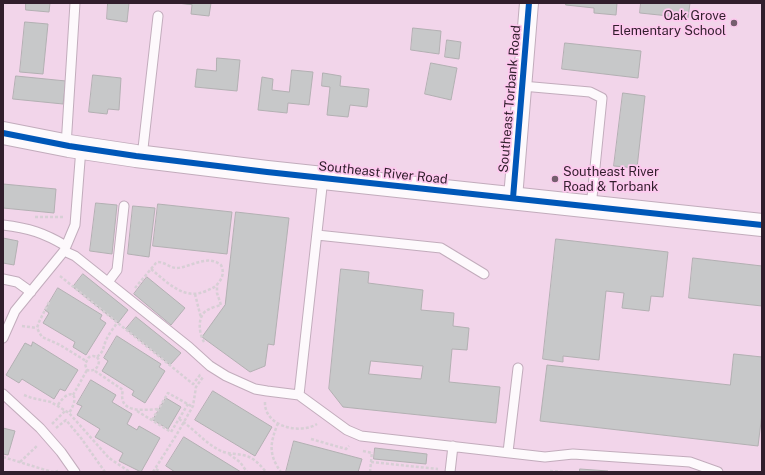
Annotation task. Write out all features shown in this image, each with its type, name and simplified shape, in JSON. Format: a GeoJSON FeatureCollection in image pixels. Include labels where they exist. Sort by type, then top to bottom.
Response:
{"type":"FeatureCollection","features":[{"type":"Feature","properties":{"kind":"street","name":"Southeast Torbank Road"},"geometry":{"type":"LineString","coordinates":[[513,198],[529,3]]}},
{"type":"Feature","properties":{"kind":"street","name":"Southeast River Road"},"geometry":{"type":"LineString","coordinates":[[3,133],[74,147],[142,157],[762,225]]}},
{"type":"Feature","properties":{"kind":"lane"},"geometry":{"type":"LineString","coordinates":[[3,338],[15,311],[65,249],[75,226],[75,3]]}},
{"type":"Feature","properties":{"kind":"lane"},"geometry":{"type":"LineString","coordinates":[[142,157],[158,16]]}},
{"type":"Feature","properties":{"kind":"lane"},"geometry":{"type":"LineString","coordinates":[[522,86],[590,92],[602,98],[591,206]]}},
{"type":"Feature","properties":{"kind":"lane"},"geometry":{"type":"LineString","coordinates":[[299,395],[323,178]]}},
{"type":"Feature","properties":{"kind":"lane"},"geometry":{"type":"LineString","coordinates":[[108,282],[117,270],[124,206]]}},
{"type":"Feature","properties":{"kind":"lane"},"geometry":{"type":"LineString","coordinates":[[3,225],[32,230],[55,239],[65,249],[190,347],[210,366],[226,376],[255,389],[267,392],[299,395],[347,430],[361,436],[545,457],[573,454],[690,462],[718,472]]}},
{"type":"Feature","properties":{"kind":"lane"},"geometry":{"type":"LineString","coordinates":[[317,235],[441,248],[484,274]]}},
{"type":"Feature","properties":{"kind":"lane"},"geometry":{"type":"LineString","coordinates":[[3,279],[17,282],[31,292]]}},
{"type":"Feature","properties":{"kind":"lane"},"geometry":{"type":"LineString","coordinates":[[508,452],[518,368]]}},
{"type":"Feature","properties":{"kind":"lane"},"geometry":{"type":"LineString","coordinates":[[3,394],[40,428],[61,452],[74,470]]}},
{"type":"Feature","properties":{"kind":"lane"},"geometry":{"type":"LineString","coordinates":[[450,471],[453,446]]}},
{"type":"Feature","properties":{"kind":"path"},"geometry":{"type":"LineString","coordinates":[[30,216],[75,217]]}},
{"type":"Feature","properties":{"kind":"path"},"geometry":{"type":"LineString","coordinates":[[127,297],[151,269],[158,262],[175,268],[205,261],[215,261],[220,265],[223,271],[217,285],[206,291],[195,294],[179,291],[151,269]]}},
{"type":"Feature","properties":{"kind":"path"},"geometry":{"type":"LineString","coordinates":[[56,273],[193,384],[200,375],[204,374]]}},
{"type":"Feature","properties":{"kind":"path"},"geometry":{"type":"LineString","coordinates":[[201,318],[206,311],[221,305],[217,293],[217,285]]}},
{"type":"Feature","properties":{"kind":"path"},"geometry":{"type":"LineString","coordinates":[[195,294],[201,318],[200,333],[206,344]]}},
{"type":"Feature","properties":{"kind":"path"},"geometry":{"type":"LineString","coordinates":[[49,302],[38,322],[37,328],[42,337],[60,345],[86,361]]}},
{"type":"Feature","properties":{"kind":"path"},"geometry":{"type":"LineString","coordinates":[[97,357],[104,351],[105,342],[117,323]]}},
{"type":"Feature","properties":{"kind":"path"},"geometry":{"type":"LineString","coordinates":[[73,395],[87,370],[85,367],[89,356],[97,357]]}},
{"type":"Feature","properties":{"kind":"path"},"geometry":{"type":"LineString","coordinates":[[94,371],[99,363],[97,357]]}},
{"type":"Feature","properties":{"kind":"path"},"geometry":{"type":"LineString","coordinates":[[87,370],[92,372],[94,371],[123,390],[122,398],[130,408],[171,432],[188,404]]}},
{"type":"Feature","properties":{"kind":"path"},"geometry":{"type":"LineString","coordinates":[[153,472],[193,407],[196,387],[202,379]]}},
{"type":"Feature","properties":{"kind":"path"},"geometry":{"type":"LineString","coordinates":[[20,392],[32,398],[46,400],[69,412],[109,458],[130,472]]}},
{"type":"Feature","properties":{"kind":"path"},"geometry":{"type":"LineString","coordinates":[[152,420],[168,393],[193,407]]}},
{"type":"Feature","properties":{"kind":"path"},"geometry":{"type":"LineString","coordinates":[[58,405],[68,394],[73,395]]}},
{"type":"Feature","properties":{"kind":"path"},"geometry":{"type":"LineString","coordinates":[[69,412],[75,401],[75,397],[73,395]]}},
{"type":"Feature","properties":{"kind":"path"},"geometry":{"type":"LineString","coordinates":[[266,400],[265,408],[268,413],[284,427],[299,430],[306,429],[317,423]]}},
{"type":"Feature","properties":{"kind":"path"},"geometry":{"type":"LineString","coordinates":[[135,410],[158,409]]}},
{"type":"Feature","properties":{"kind":"path"},"geometry":{"type":"LineString","coordinates":[[55,421],[66,410]]}},
{"type":"Feature","properties":{"kind":"path"},"geometry":{"type":"LineString","coordinates":[[179,419],[215,448],[229,454],[240,462],[247,472]]}},
{"type":"Feature","properties":{"kind":"path"},"geometry":{"type":"LineString","coordinates":[[47,421],[56,429],[66,420],[81,438],[105,472]]}},
{"type":"Feature","properties":{"kind":"path"},"geometry":{"type":"LineString","coordinates":[[278,423],[273,436],[272,451],[276,464],[281,472]]}},
{"type":"Feature","properties":{"kind":"path"},"geometry":{"type":"LineString","coordinates":[[312,439],[346,449],[349,446]]}},
{"type":"Feature","properties":{"kind":"path"},"geometry":{"type":"LineString","coordinates":[[19,462],[38,444]]}},
{"type":"Feature","properties":{"kind":"path"},"geometry":{"type":"LineString","coordinates":[[370,472],[373,448]]}},
{"type":"Feature","properties":{"kind":"path"},"geometry":{"type":"LineString","coordinates":[[229,454],[249,457],[259,464],[266,472]]}},
{"type":"Feature","properties":{"kind":"path"},"geometry":{"type":"LineString","coordinates":[[3,457],[52,472],[74,470]]}},
{"type":"Feature","properties":{"kind":"path"},"geometry":{"type":"LineString","coordinates":[[371,462],[450,471]]}},
{"type":"Feature","properties":{"kind":"path"},"geometry":{"type":"LineString","coordinates":[[156,468],[161,472]]}},
{"type":"Feature","properties":{"kind":"building"},"geometry":{"type":"Polygon","coordinates":[[[26,3],[50,3],[49,12],[26,10],[26,3]]]}},
{"type":"Feature","properties":{"kind":"building"},"geometry":{"type":"Polygon","coordinates":[[[108,3],[129,3],[127,22],[107,19],[108,3]]]}},
{"type":"Feature","properties":{"kind":"building"},"geometry":{"type":"Polygon","coordinates":[[[177,3],[211,3],[209,16],[191,14],[192,5],[177,3]]]}},
{"type":"Feature","properties":{"kind":"building"},"geometry":{"type":"Polygon","coordinates":[[[566,3],[617,3],[616,15],[594,13],[594,8],[566,5],[566,3]]]}},
{"type":"Feature","properties":{"kind":"building"},"geometry":{"type":"Polygon","coordinates":[[[641,3],[690,3],[688,18],[640,13],[641,3]]]}},
{"type":"Feature","properties":{"kind":"building"},"geometry":{"type":"Polygon","coordinates":[[[25,22],[48,24],[43,74],[20,72],[25,22]]]}},
{"type":"Feature","properties":{"kind":"building"},"geometry":{"type":"Polygon","coordinates":[[[413,28],[441,31],[439,54],[411,50],[413,28]]]}},
{"type":"Feature","properties":{"kind":"building"},"geometry":{"type":"Polygon","coordinates":[[[447,40],[461,42],[459,59],[445,57],[447,40]]]}},
{"type":"Feature","properties":{"kind":"building"},"geometry":{"type":"Polygon","coordinates":[[[565,43],[641,51],[638,78],[562,69],[565,43]]]}},
{"type":"Feature","properties":{"kind":"building"},"geometry":{"type":"Polygon","coordinates":[[[217,58],[240,60],[237,91],[195,87],[197,69],[216,71],[217,58]]]}},
{"type":"Feature","properties":{"kind":"building"},"geometry":{"type":"Polygon","coordinates":[[[431,63],[457,68],[451,100],[425,94],[431,63]]]}},
{"type":"Feature","properties":{"kind":"building"},"geometry":{"type":"Polygon","coordinates":[[[292,70],[313,72],[309,105],[288,103],[287,113],[258,110],[262,77],[273,79],[272,90],[289,92],[292,70]]]}},
{"type":"Feature","properties":{"kind":"building"},"geometry":{"type":"Polygon","coordinates":[[[323,73],[341,76],[340,86],[369,89],[367,107],[350,105],[348,117],[327,115],[330,87],[322,86],[323,73]]]}},
{"type":"Feature","properties":{"kind":"building"},"geometry":{"type":"Polygon","coordinates":[[[93,75],[121,78],[119,110],[108,109],[107,114],[89,112],[93,75]]]}},
{"type":"Feature","properties":{"kind":"building"},"geometry":{"type":"Polygon","coordinates":[[[16,76],[66,81],[63,104],[13,99],[16,76]]]}},
{"type":"Feature","properties":{"kind":"building"},"geometry":{"type":"Polygon","coordinates":[[[623,93],[645,96],[637,168],[614,166],[623,93]]]}},
{"type":"Feature","properties":{"kind":"building"},"geometry":{"type":"Polygon","coordinates":[[[3,184],[56,189],[54,213],[3,208],[3,184]]]}},
{"type":"Feature","properties":{"kind":"building"},"geometry":{"type":"Polygon","coordinates":[[[96,203],[117,205],[112,254],[90,251],[96,203]]]}},
{"type":"Feature","properties":{"kind":"building"},"geometry":{"type":"Polygon","coordinates":[[[158,204],[232,212],[227,254],[153,246],[158,204]]]}},
{"type":"Feature","properties":{"kind":"building"},"geometry":{"type":"Polygon","coordinates":[[[133,206],[155,208],[149,257],[128,254],[133,206]]]}},
{"type":"Feature","properties":{"kind":"building"},"geometry":{"type":"Polygon","coordinates":[[[236,212],[289,218],[274,345],[268,344],[265,366],[250,372],[202,337],[225,305],[236,212]]]}},
{"type":"Feature","properties":{"kind":"building"},"geometry":{"type":"Polygon","coordinates":[[[3,238],[18,241],[14,265],[3,263],[3,238]]]}},
{"type":"Feature","properties":{"kind":"building"},"geometry":{"type":"Polygon","coordinates":[[[556,239],[668,252],[663,297],[651,296],[649,311],[622,308],[624,293],[606,291],[599,360],[563,356],[563,362],[543,359],[556,239]]]}},
{"type":"Feature","properties":{"kind":"building"},"geometry":{"type":"Polygon","coordinates":[[[693,258],[762,266],[762,306],[689,298],[693,258]]]}},
{"type":"Feature","properties":{"kind":"building"},"geometry":{"type":"Polygon","coordinates":[[[341,269],[369,272],[368,283],[423,290],[421,310],[454,313],[453,326],[469,328],[467,350],[452,349],[449,382],[500,387],[496,423],[343,407],[329,389],[341,269]],[[371,361],[369,374],[421,379],[423,366],[371,361]]]}},
{"type":"Feature","properties":{"kind":"building"},"geometry":{"type":"Polygon","coordinates":[[[83,274],[128,310],[118,323],[73,287],[83,274]]]}},
{"type":"Feature","properties":{"kind":"building"},"geometry":{"type":"Polygon","coordinates":[[[147,277],[185,308],[171,325],[134,294],[147,277]]]}},
{"type":"Feature","properties":{"kind":"building"},"geometry":{"type":"Polygon","coordinates":[[[58,288],[102,315],[100,319],[106,323],[86,355],[73,347],[75,342],[43,323],[49,313],[45,310],[58,288]]]}},
{"type":"Feature","properties":{"kind":"building"},"geometry":{"type":"Polygon","coordinates":[[[136,317],[181,353],[170,365],[126,329],[136,317]]]}},
{"type":"Feature","properties":{"kind":"building"},"geometry":{"type":"Polygon","coordinates":[[[117,336],[161,364],[159,367],[165,371],[145,403],[132,395],[134,391],[102,371],[108,361],[104,358],[117,336]]]}},
{"type":"Feature","properties":{"kind":"building"},"geometry":{"type":"Polygon","coordinates":[[[33,342],[78,370],[65,391],[60,389],[54,399],[22,379],[19,383],[6,375],[25,343],[31,346],[33,342]]]}},
{"type":"Feature","properties":{"kind":"building"},"geometry":{"type":"Polygon","coordinates":[[[734,354],[762,357],[762,414],[758,446],[540,421],[547,365],[730,385],[734,354]]]}},
{"type":"Feature","properties":{"kind":"building"},"geometry":{"type":"Polygon","coordinates":[[[91,380],[116,395],[112,402],[132,414],[127,424],[137,430],[139,426],[160,438],[141,472],[119,461],[123,453],[95,437],[100,429],[77,415],[82,406],[77,404],[91,380]]]}},
{"type":"Feature","properties":{"kind":"building"},"geometry":{"type":"Polygon","coordinates":[[[213,391],[272,427],[255,456],[195,420],[213,391]]]}},
{"type":"Feature","properties":{"kind":"building"},"geometry":{"type":"Polygon","coordinates":[[[166,398],[181,407],[168,429],[153,420],[166,398]]]}},
{"type":"Feature","properties":{"kind":"building"},"geometry":{"type":"Polygon","coordinates":[[[3,428],[15,431],[8,455],[3,454],[3,428]]]}},
{"type":"Feature","properties":{"kind":"building"},"geometry":{"type":"Polygon","coordinates":[[[184,437],[241,472],[175,472],[166,466],[184,437]]]}},
{"type":"Feature","properties":{"kind":"building"},"geometry":{"type":"Polygon","coordinates":[[[294,441],[362,459],[358,472],[286,472],[294,441]]]}},
{"type":"Feature","properties":{"kind":"building"},"geometry":{"type":"Polygon","coordinates":[[[375,448],[427,454],[426,464],[374,459],[375,448]]]}},
{"type":"Feature","properties":{"kind":"building"},"geometry":{"type":"Polygon","coordinates":[[[580,469],[608,471],[608,472],[580,472],[580,469]]]}},
{"type":"Feature","properties":{"kind":"cycle path"},"geometry":{"type":"LineString","coordinates":[[513,198],[529,3]]}},
{"type":"Feature","properties":{"kind":"cycle path"},"geometry":{"type":"LineString","coordinates":[[3,133],[69,146],[136,156],[267,172],[762,225]]}},
{"type":"Feature","properties":{"kind":"place","name":"Oak Grove Elementary School"},"geometry":{"type":"Point","coordinates":[734,23]}},
{"type":"Feature","properties":{"kind":"place","name":"Southeast River Road & Torbank"},"geometry":{"type":"Point","coordinates":[555,179]}}]}
